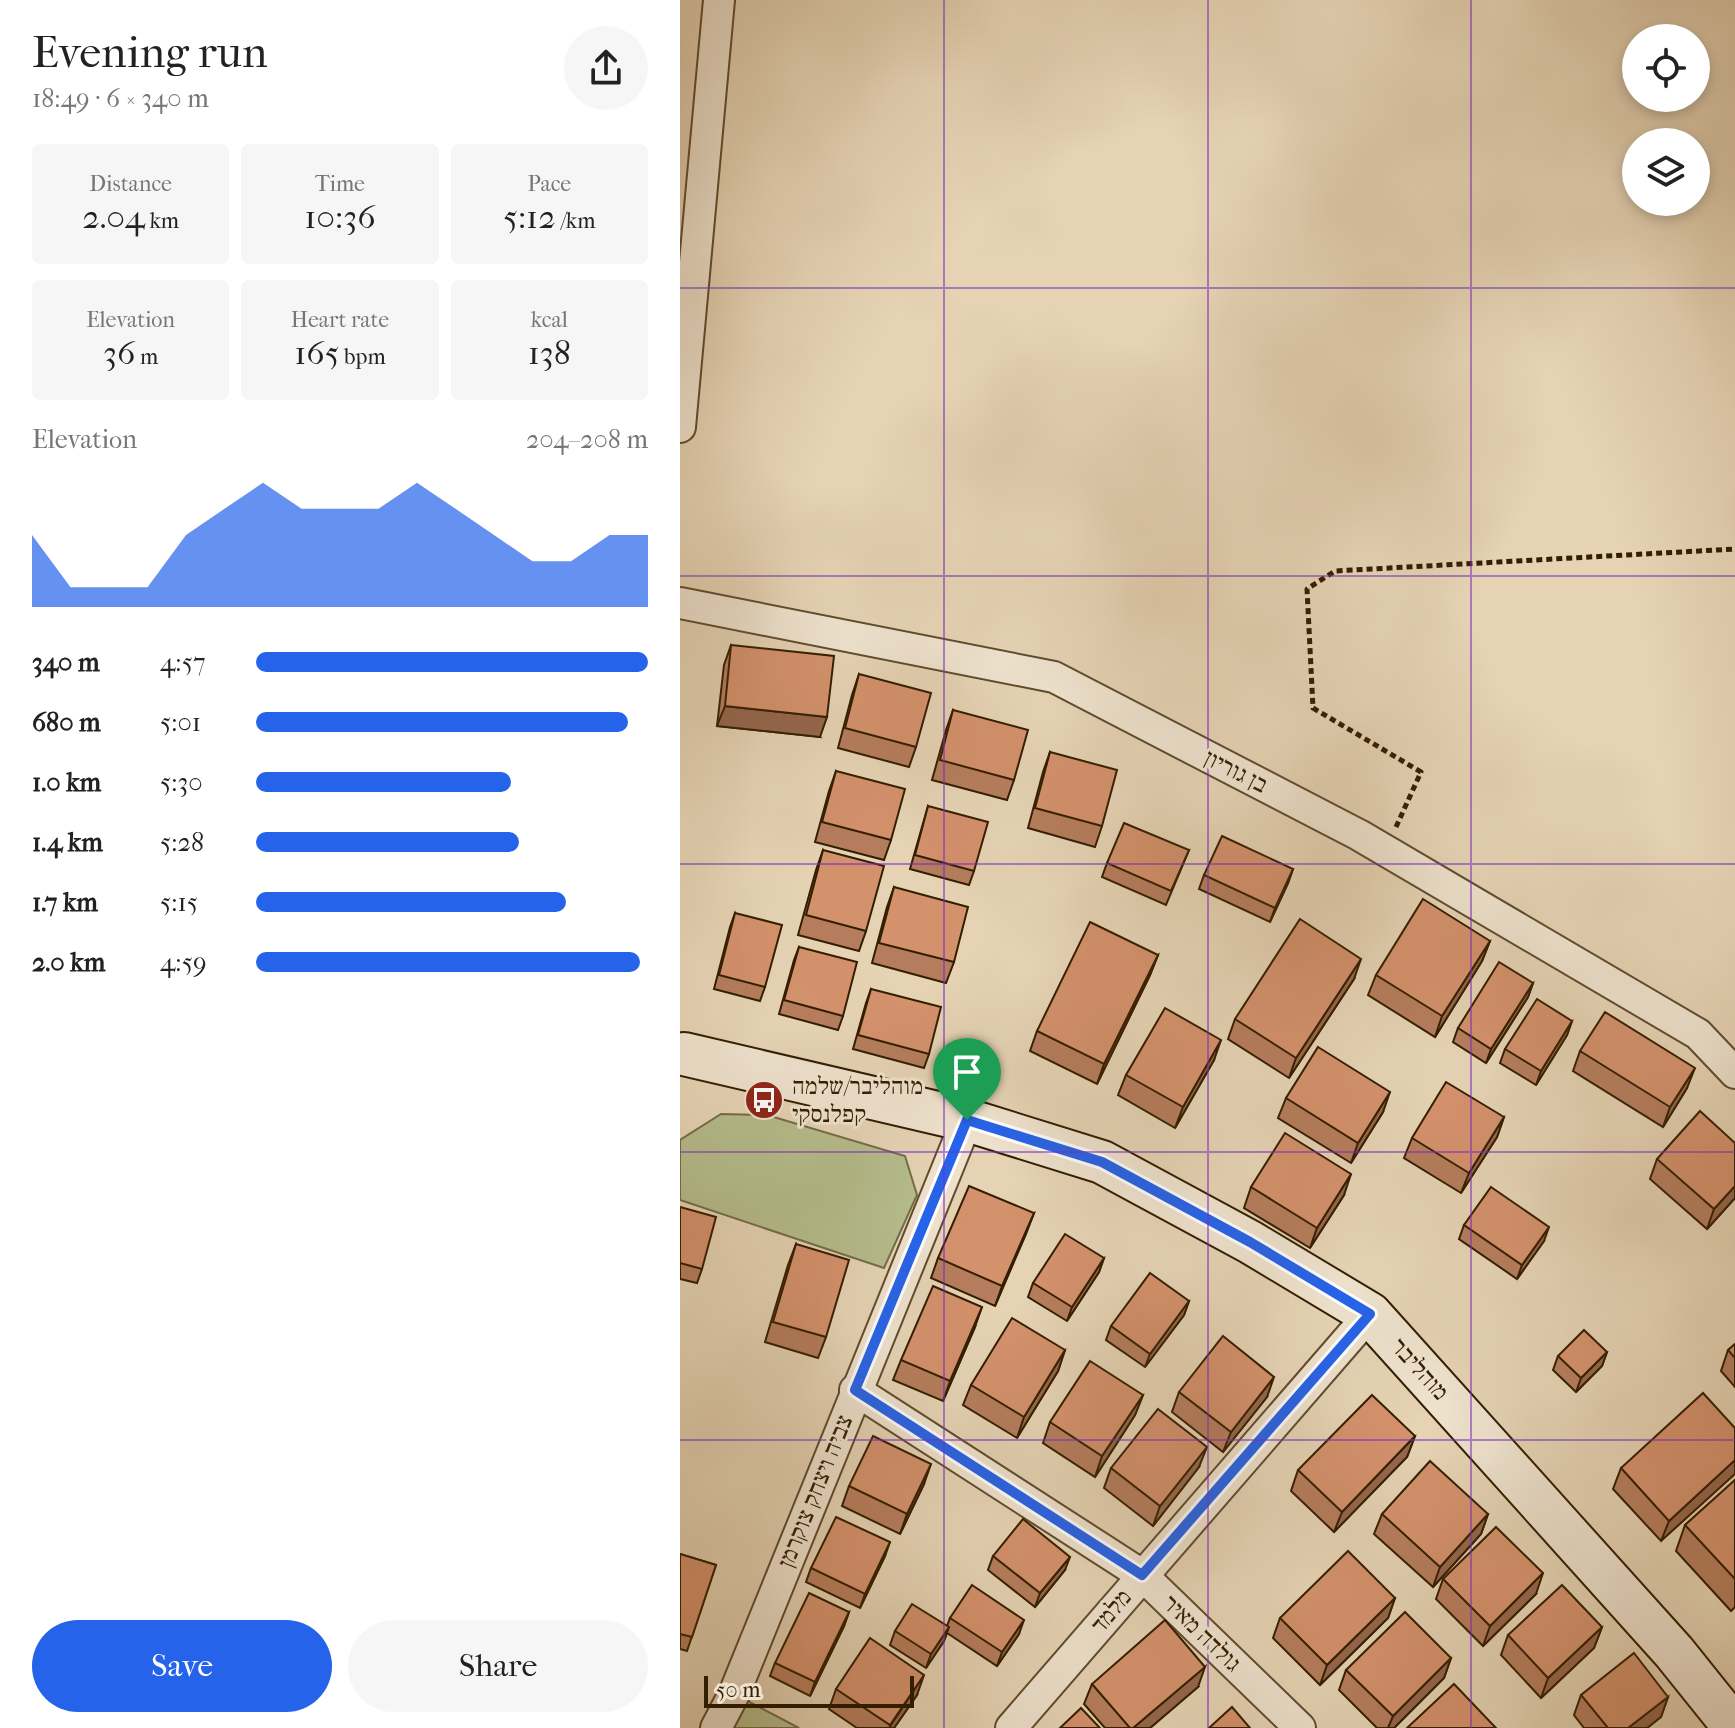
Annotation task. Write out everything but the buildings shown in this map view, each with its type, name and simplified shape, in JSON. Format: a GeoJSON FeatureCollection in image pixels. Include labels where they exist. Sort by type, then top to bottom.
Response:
{"type":"FeatureCollection","features":[{"type":"Feature","properties":{"kind":"street"},"geometry":{"type":"LineString","coordinates":[[680,427],[719,0]]}},
{"type":"Feature","properties":{"kind":"street","name":"בן גוריון"},"geometry":{"type":"LineString","coordinates":[[680,603],[1054,677],[1359,835],[1698,1034],[1735,1073]]}},
{"type":"Feature","properties":{"kind":"street","name":"מוהליבר"},"geometry":{"type":"LineString","coordinates":[[681,1049],[967,1120],[1102,1162],[1250,1242],[1370,1314],[1642,1616],[1735,1728]]}},
{"type":"Feature","properties":{"kind":"street","name":"צביה ויצחק צוקרמן"},"geometry":{"type":"LineString","coordinates":[[716,1728],[734,1694],[967,1120]]}},
{"type":"Feature","properties":{"kind":"street","name":"מלמד"},"geometry":{"type":"LineString","coordinates":[[1011,1728],[1370,1314]]}},
{"type":"Feature","properties":{"kind":"street","name":"גולדה מאיר"},"geometry":{"type":"LineString","coordinates":[[855,1390],[1142,1575],[1300,1728]]}},
{"type":"Feature","properties":{"kind":"path"},"geometry":{"type":"LineString","coordinates":[[1385,851],[1421,772],[1313,708],[1307,589],[1335,571],[1735,549]]}},
{"type":"Feature","properties":{"kind":"green space"},"geometry":{"type":"Polygon","coordinates":[[[721,1114],[767,1115],[905,1156],[917,1195],[884,1268],[680,1200],[680,1140],[721,1114]]]}},
{"type":"Feature","properties":{"kind":"green space"},"geometry":{"type":"Polygon","coordinates":[[[734,1694],[799,1728],[716,1728],[734,1694]]]}},
{"type":"Feature","properties":{"kind":"place","name":"מוהליבר/שלמה קפלנסקי"},"geometry":{"type":"Point","coordinates":[764,1100]}},
{"type":"Feature","properties":{"kind":"route"},"geometry":{"type":"LineString","coordinates":[[967,1120],[1102,1162],[1250,1242],[1370,1314],[1142,1575],[855,1390],[967,1120]]}}]}
